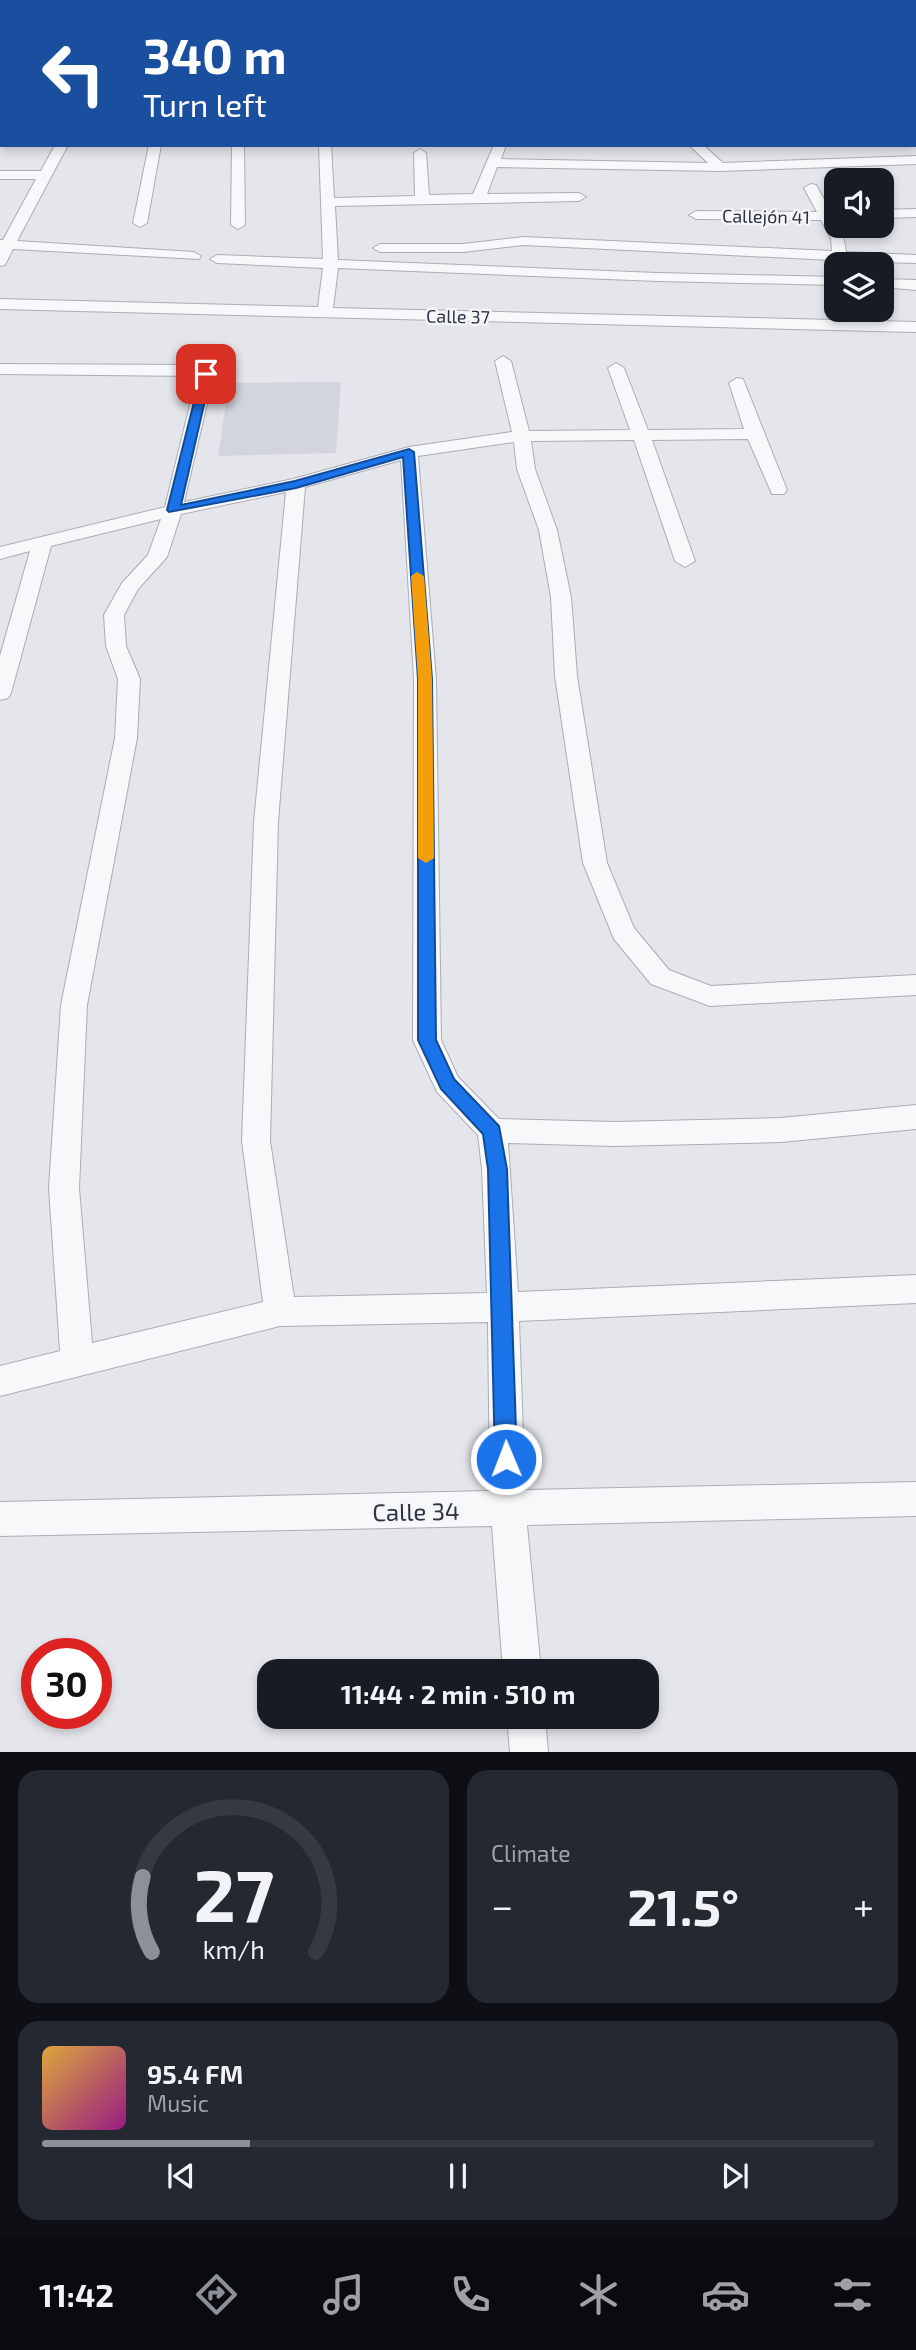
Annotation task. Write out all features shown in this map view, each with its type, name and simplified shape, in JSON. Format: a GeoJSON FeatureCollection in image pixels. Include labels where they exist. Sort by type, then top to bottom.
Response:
{"type":"FeatureCollection","features":[{"type":"Feature","properties":{"kind":"street"},"geometry":{"type":"LineString","coordinates":[[0,262],[4,244],[18,212],[45,175],[61,147]]}},
{"type":"Feature","properties":{"kind":"street"},"geometry":{"type":"LineString","coordinates":[[140,223],[155,147]]}},
{"type":"Feature","properties":{"kind":"street"},"geometry":{"type":"LineString","coordinates":[[238,147],[238,225]]}},
{"type":"Feature","properties":{"kind":"street"},"geometry":{"type":"LineString","coordinates":[[325,147],[331,264],[325,313]]}},
{"type":"Feature","properties":{"kind":"street"},"geometry":{"type":"LineString","coordinates":[[478,198],[495,163],[499,147]]}},
{"type":"Feature","properties":{"kind":"street"},"geometry":{"type":"LineString","coordinates":[[697,147],[720,167]]}},
{"type":"Feature","properties":{"kind":"street"},"geometry":{"type":"LineString","coordinates":[[420,153],[422,200]]}},
{"type":"Feature","properties":{"kind":"street"},"geometry":{"type":"LineString","coordinates":[[495,163],[720,167],[916,160]]}},
{"type":"Feature","properties":{"kind":"street"},"geometry":{"type":"LineString","coordinates":[[0,175],[45,175]]}},
{"type":"Feature","properties":{"kind":"street"},"geometry":{"type":"LineString","coordinates":[[811,188],[824,205]]}},
{"type":"Feature","properties":{"kind":"street"},"geometry":{"type":"LineString","coordinates":[[327,202],[579,197]]}},
{"type":"Feature","properties":{"kind":"street"},"geometry":{"type":"LineString","coordinates":[[894,214],[916,213]]}},
{"type":"Feature","properties":{"kind":"street","name":"Callejón 41"},"geometry":{"type":"LineString","coordinates":[[696,215],[824,216]]}},
{"type":"Feature","properties":{"kind":"street"},"geometry":{"type":"LineString","coordinates":[[380,248],[463,248],[524,241],[824,259]]}},
{"type":"Feature","properties":{"kind":"street"},"geometry":{"type":"LineString","coordinates":[[4,244],[194,256]]}},
{"type":"Feature","properties":{"kind":"street"},"geometry":{"type":"LineString","coordinates":[[218,259],[657,277],[824,281]]}},
{"type":"Feature","properties":{"kind":"street"},"geometry":{"type":"LineString","coordinates":[[894,260],[916,259]]}},
{"type":"Feature","properties":{"kind":"street"},"geometry":{"type":"LineString","coordinates":[[894,284],[916,285]]}},
{"type":"Feature","properties":{"kind":"street","name":"Calle 37"},"geometry":{"type":"LineString","coordinates":[[0,304],[916,327]]}},
{"type":"Feature","properties":{"kind":"street"},"geometry":{"type":"LineString","coordinates":[[503,361],[522,436],[526,468],[548,530],[561,597],[566,676],[596,863],[623,932],[660,977],[710,996],[916,985]]}},
{"type":"Feature","properties":{"kind":"street"},"geometry":{"type":"LineString","coordinates":[[616,368],[639,434],[669,503],[685,561]]}},
{"type":"Feature","properties":{"kind":"street"},"geometry":{"type":"LineString","coordinates":[[0,369],[195,370],[206,374],[173,510],[157,557],[129,587],[114,615],[116,646],[129,679],[126,738],[74,1005],[64,1188],[77,1360]]}},
{"type":"Feature","properties":{"kind":"street"},"geometry":{"type":"LineString","coordinates":[[737,383],[754,434],[778,490]]}},
{"type":"Feature","properties":{"kind":"street"},"geometry":{"type":"LineString","coordinates":[[0,553],[173,510],[296,484],[409,452],[522,436],[754,434]]}},
{"type":"Feature","properties":{"kind":"street"},"geometry":{"type":"LineString","coordinates":[[409,452],[425,679],[427,1040],[447,1084],[492,1131],[497,1169],[503,1307],[508,1510],[521,1659]]}},
{"type":"Feature","properties":{"kind":"street"},"geometry":{"type":"LineString","coordinates":[[281,1312],[256,1141],[266,822],[296,484]]}},
{"type":"Feature","properties":{"kind":"street"},"geometry":{"type":"LineString","coordinates":[[0,693],[42,543]]}},
{"type":"Feature","properties":{"kind":"street"},"geometry":{"type":"LineString","coordinates":[[492,1131],[615,1134],[767,1130],[916,1117]]}},
{"type":"Feature","properties":{"kind":"street"},"geometry":{"type":"LineString","coordinates":[[0,1381],[281,1312],[503,1307],[916,1289]]}},
{"type":"Feature","properties":{"kind":"street","name":"Calle 34"},"geometry":{"type":"LineString","coordinates":[[0,1519],[916,1499]]}},
{"type":"Feature","properties":{"kind":"street"},"geometry":{"type":"LineString","coordinates":[[527,1729],[529,1752]]}},
{"type":"Feature","properties":{"kind":"shaded area"},"geometry":{"type":"Polygon","coordinates":[[[341,382],[336,453],[218,456],[229,383],[341,382]]]}},
{"type":"Feature","properties":{"kind":"slow traffic"},"geometry":{"type":"LineString","coordinates":[[417,576],[425,679],[426,858]]}},
{"type":"Feature","properties":{"kind":"route"},"geometry":{"type":"LineString","coordinates":[[206,374],[173,510],[296,484],[409,452],[425,679],[427,1040],[447,1084],[492,1131],[497,1169],[503,1307],[506,1459]]}}]}
